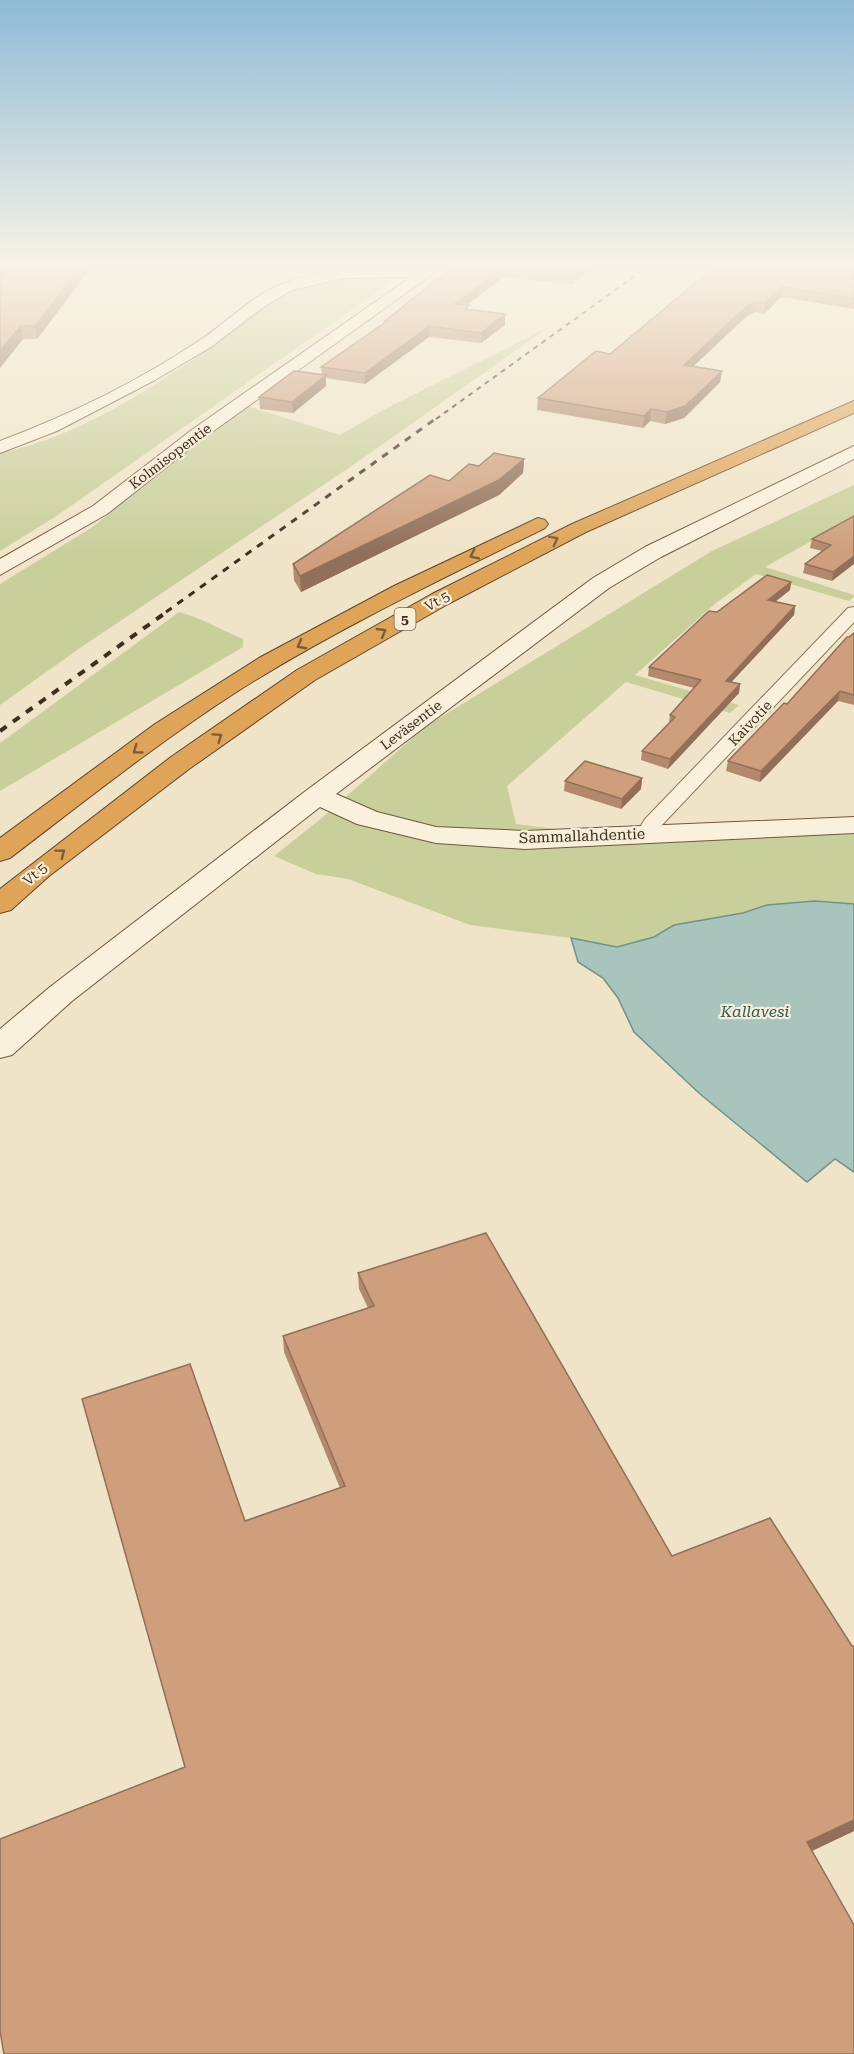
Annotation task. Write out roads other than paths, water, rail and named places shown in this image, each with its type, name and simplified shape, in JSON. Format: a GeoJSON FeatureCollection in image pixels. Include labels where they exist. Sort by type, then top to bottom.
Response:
{"type":"FeatureCollection","features":[{"type":"Feature","properties":{"kind":"highway","name":"Vt 5"},"geometry":{"type":"LineString","coordinates":[[0,852],[140,747],[266,663],[410,586],[551,518],[854,387]]}},
{"type":"Feature","properties":{"kind":"highway","name":"Vt 5"},"geometry":{"type":"LineString","coordinates":[[0,904],[39,870],[180,763],[316,669],[440,599],[579,528],[854,406]]}},
{"type":"Feature","properties":{"kind":"main road"},"geometry":{"type":"LineString","coordinates":[[0,447],[49,428],[176,361]]}},
{"type":"Feature","properties":{"kind":"main road","name":"Kolmisopentie"},"geometry":{"type":"LineString","coordinates":[[0,568],[100,510],[199,434],[303,361]]}},
{"type":"Feature","properties":{"kind":"main road","name":"Leväsentie"},"geometry":{"type":"LineString","coordinates":[[0,1047],[61,994],[317,796],[601,583],[653,552],[854,452]]}},
{"type":"Feature","properties":{"kind":"main road","name":"Sammallahdentie"},"geometry":{"type":"LineString","coordinates":[[317,796],[367,818],[436,835],[525,840],[854,825]]}},
{"type":"Feature","properties":{"kind":"street","name":"Kaivotie"},"geometry":{"type":"LineString","coordinates":[[646,834],[652,823],[854,612]]}},
{"type":"Feature","properties":{"kind":"water","name":"Kallavesi"},"geometry":{"type":"Polygon","coordinates":[[[815,901],[854,904],[854,1172],[835,1159],[807,1182],[700,1094],[634,1032],[618,998],[603,978],[578,962],[571,938],[617,947],[654,937],[674,925],[743,913],[767,905],[815,901]]]}},
{"type":"Feature","properties":{"kind":"railway"},"geometry":{"type":"LineString","coordinates":[[436,419],[517,361]]}},
{"type":"Feature","properties":{"kind":"railway"},"geometry":{"type":"LineString","coordinates":[[166,612],[438,417]]}},
{"type":"Feature","properties":{"kind":"railway"},"geometry":{"type":"LineString","coordinates":[[0,731],[168,611]]}}]}
